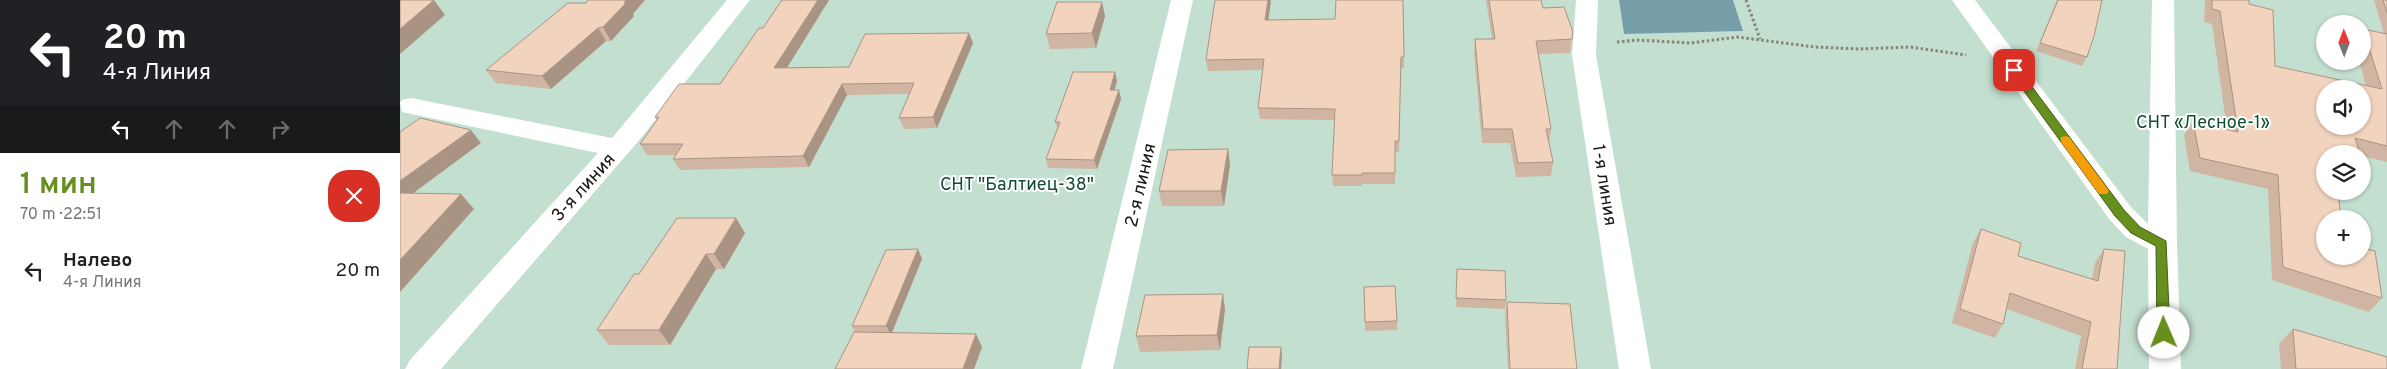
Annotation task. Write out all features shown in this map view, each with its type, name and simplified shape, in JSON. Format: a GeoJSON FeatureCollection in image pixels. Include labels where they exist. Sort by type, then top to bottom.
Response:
{"type":"FeatureCollection","features":[{"type":"Feature","properties":{"kind":"street","name":"3-я линия"},"geometry":{"type":"LineString","coordinates":[[421,369],[617,148],[740,0]]}},
{"type":"Feature","properties":{"kind":"street","name":"2-я линия"},"geometry":{"type":"LineString","coordinates":[[1098,369],[1182,0]]}},
{"type":"Feature","properties":{"kind":"street","name":"1-я линия"},"geometry":{"type":"LineString","coordinates":[[1587,0],[1584,49],[1635,369]]}},
{"type":"Feature","properties":{"kind":"street"},"geometry":{"type":"LineString","coordinates":[[1963,0],[2120,213],[2136,230],[2162,244]]}},
{"type":"Feature","properties":{"kind":"street"},"geometry":{"type":"LineString","coordinates":[[2163,0],[2162,244],[2165,369]]}},
{"type":"Feature","properties":{"kind":"street"},"geometry":{"type":"LineString","coordinates":[[411,106],[617,148]]}},
{"type":"Feature","properties":{"kind":"path"},"geometry":{"type":"LineString","coordinates":[[1746,0],[1760,38]]}},
{"type":"Feature","properties":{"kind":"path"},"geometry":{"type":"LineString","coordinates":[[1584,49],[1637,40],[1691,43],[1738,38],[1760,38],[1815,47],[1860,49],[1910,47],[1965,55],[2003,55]]}},
{"type":"Feature","properties":{"kind":"green space","name":"СНТ \"Балтиец-38\""},"geometry":{"type":"Polygon","coordinates":[[[400,0],[1619,0],[1624,33],[1742,31],[1733,0],[2387,0],[2387,369],[400,369],[400,0]]]}},
{"type":"Feature","properties":{"kind":"water"},"geometry":{"type":"Polygon","coordinates":[[[1619,0],[1733,0],[1743,31],[1624,34],[1619,0]]]}},
{"type":"Feature","properties":{"kind":"building"},"geometry":{"type":"Polygon","coordinates":[[[400,0],[434,0],[400,29],[400,0]]]}},
{"type":"Feature","properties":{"kind":"building"},"geometry":{"type":"Polygon","coordinates":[[[588,0],[626,0],[624,3],[626,3],[603,27],[598,28],[542,76],[486,70],[568,3],[586,3],[588,0]]]}},
{"type":"Feature","properties":{"kind":"building"},"geometry":{"type":"Polygon","coordinates":[[[782,0],[818,0],[774,68],[849,67],[865,34],[969,33],[933,117],[899,118],[914,83],[842,84],[803,156],[673,159],[683,144],[640,144],[659,117],[655,117],[679,84],[720,84],[759,28],[763,28],[782,0]]]}},
{"type":"Feature","properties":{"kind":"building"},"geometry":{"type":"Polygon","coordinates":[[[1215,0],[1268,0],[1265,20],[1335,19],[1336,0],[1403,0],[1404,57],[1401,57],[1399,141],[1395,141],[1395,173],[1332,175],[1335,109],[1258,108],[1264,59],[1206,60],[1215,0]]]}},
{"type":"Feature","properties":{"kind":"building"},"geometry":{"type":"Polygon","coordinates":[[[1489,0],[1541,0],[1543,8],[1564,7],[1573,32],[1572,39],[1536,41],[1551,129],[1546,129],[1553,162],[1518,163],[1512,129],[1483,129],[1475,39],[1495,39],[1489,0]]]}},
{"type":"Feature","properties":{"kind":"building"},"geometry":{"type":"Polygon","coordinates":[[[2058,0],[2102,0],[2087,57],[2040,43],[2058,0]]]}},
{"type":"Feature","properties":{"kind":"building"},"geometry":{"type":"Polygon","coordinates":[[[2212,0],[2249,0],[2249,4],[2273,10],[2275,66],[2340,80],[2316,80],[2316,135],[2371,135],[2371,87],[2382,89],[2371,54],[2371,31],[2387,34],[2387,146],[2355,138],[2357,145],[2316,145],[2316,200],[2339,200],[2340,210],[2316,210],[2316,265],[2371,265],[2371,250],[2375,251],[2382,298],[2283,267],[2278,175],[2200,158],[2193,122],[2238,132],[2220,11],[2212,9],[2212,0]]]}},
{"type":"Feature","properties":{"kind":"building"},"geometry":{"type":"Polygon","coordinates":[[[2383,0],[2387,0],[2387,13],[2383,0]]]}},
{"type":"Feature","properties":{"kind":"building"},"geometry":{"type":"Polygon","coordinates":[[[1057,2],[1102,2],[1092,33],[1046,34],[1057,2]]]}},
{"type":"Feature","properties":{"kind":"building"},"geometry":{"type":"Polygon","coordinates":[[[1073,72],[1115,72],[1110,90],[1119,90],[1094,160],[1046,159],[1060,122],[1055,122],[1073,72]]]}},
{"type":"Feature","properties":{"kind":"building"},"geometry":{"type":"Polygon","coordinates":[[[420,118],[471,130],[400,181],[400,132],[420,118]]]}},
{"type":"Feature","properties":{"kind":"building"},"geometry":{"type":"Polygon","coordinates":[[[1228,149],[1221,191],[1159,191],[1168,150],[1228,149]]]}},
{"type":"Feature","properties":{"kind":"building"},"geometry":{"type":"Polygon","coordinates":[[[400,193],[461,194],[400,260],[400,193]]]}},
{"type":"Feature","properties":{"kind":"building"},"geometry":{"type":"Polygon","coordinates":[[[677,218],[736,218],[714,254],[706,254],[659,330],[597,330],[634,274],[639,274],[677,218]]]}},
{"type":"Feature","properties":{"kind":"building"},"geometry":{"type":"Polygon","coordinates":[[[1981,229],[2021,243],[2018,256],[2098,281],[2104,249],[2125,251],[2117,369],[2082,369],[2091,322],[2010,293],[2003,324],[1960,309],[1981,229]]]}},
{"type":"Feature","properties":{"kind":"building"},"geometry":{"type":"Polygon","coordinates":[[[918,249],[886,326],[852,326],[886,250],[918,249]]]}},
{"type":"Feature","properties":{"kind":"building"},"geometry":{"type":"Polygon","coordinates":[[[1457,269],[1505,271],[1506,300],[1456,298],[1457,269]]]}},
{"type":"Feature","properties":{"kind":"building"},"geometry":{"type":"Polygon","coordinates":[[[1395,286],[1397,321],[1365,322],[1364,287],[1395,286]]]}},
{"type":"Feature","properties":{"kind":"building"},"geometry":{"type":"Polygon","coordinates":[[[1223,294],[1217,335],[1136,336],[1145,295],[1223,294]]]}},
{"type":"Feature","properties":{"kind":"building"},"geometry":{"type":"Polygon","coordinates":[[[1507,302],[1570,304],[1577,369],[1510,369],[1507,302]]]}},
{"type":"Feature","properties":{"kind":"building"},"geometry":{"type":"Polygon","coordinates":[[[2293,329],[2387,357],[2387,369],[2296,369],[2293,329]]]}},
{"type":"Feature","properties":{"kind":"building"},"geometry":{"type":"Polygon","coordinates":[[[854,332],[976,334],[963,369],[835,369],[854,332]]]}},
{"type":"Feature","properties":{"kind":"building"},"geometry":{"type":"Polygon","coordinates":[[[1249,347],[1281,347],[1279,369],[1247,369],[1249,347]]]}},
{"type":"Feature","properties":{"kind":"slow traffic"},"geometry":{"type":"LineString","coordinates":[[2065,139],[2103,191]]}},
{"type":"Feature","properties":{"kind":"route"},"geometry":{"type":"LineString","coordinates":[[2014,70],[2120,213],[2136,230],[2162,244],[2164,333]]}},
{"type":"Feature","properties":{"kind":"park label","name":"СНТ «Лесное-1»"},"geometry":{"type":"Point","coordinates":[2203,122]}}]}
